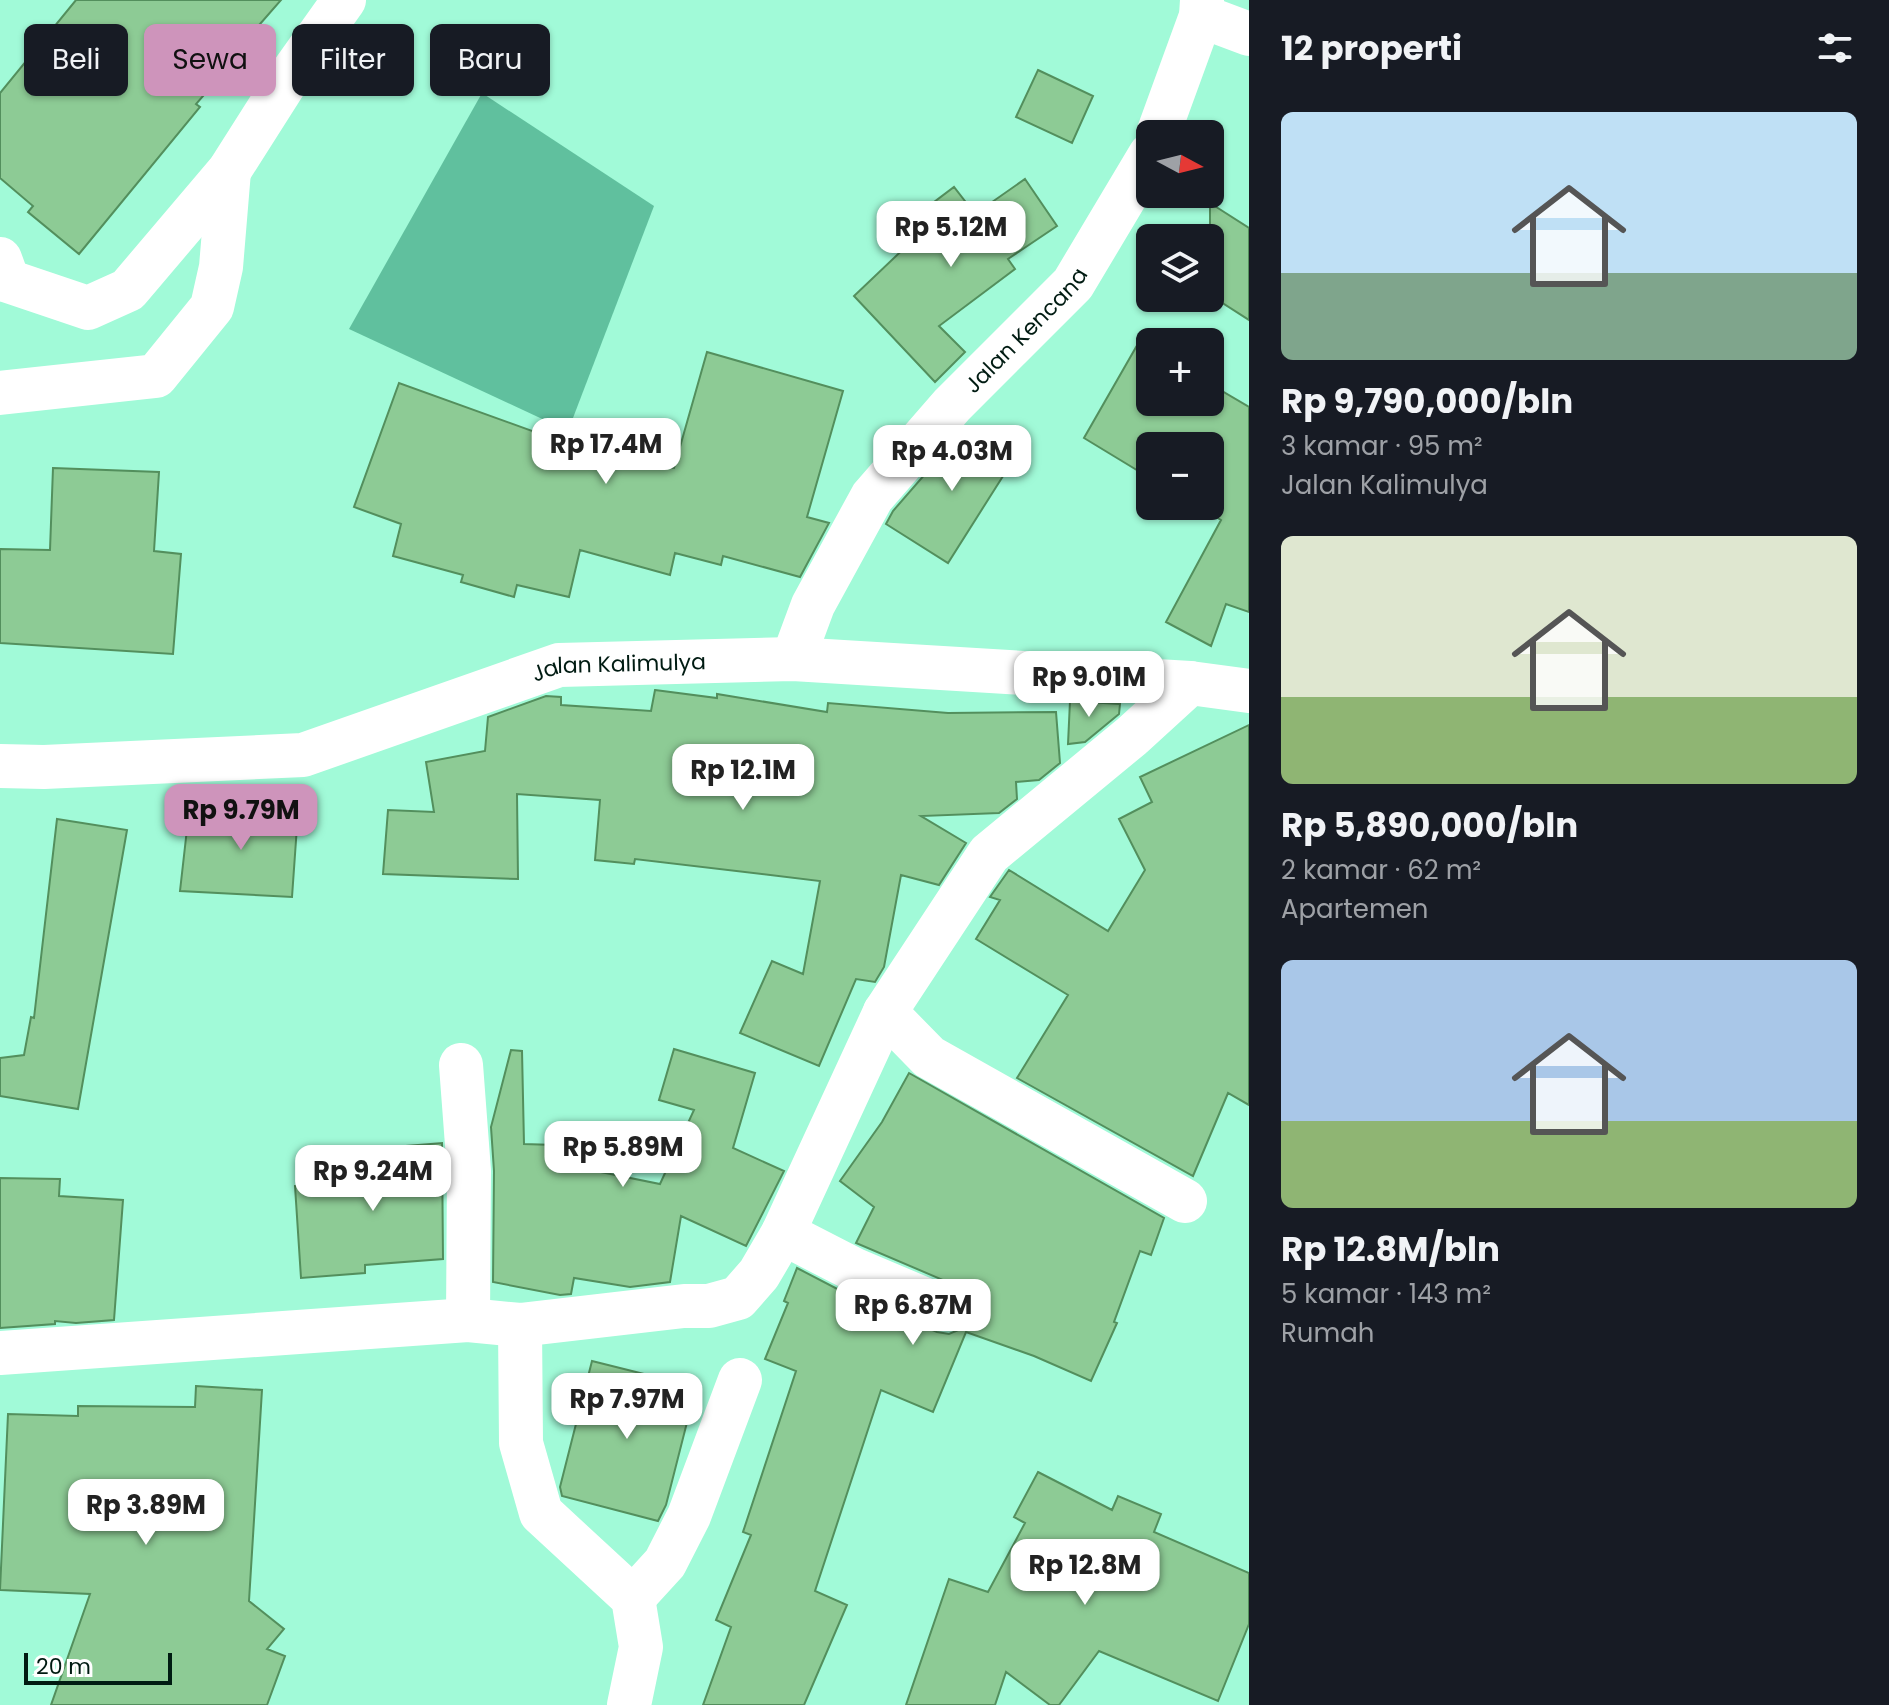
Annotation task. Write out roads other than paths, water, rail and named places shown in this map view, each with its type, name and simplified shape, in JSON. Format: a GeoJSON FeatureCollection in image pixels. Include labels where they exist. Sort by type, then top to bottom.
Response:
{"type":"FeatureCollection","features":[{"type":"Feature","properties":{"kind":"street"},"geometry":{"type":"LineString","coordinates":[[0,259],[8,281],[88,308],[128,290],[229,171],[285,83],[344,0]]}},
{"type":"Feature","properties":{"kind":"street"},"geometry":{"type":"LineString","coordinates":[[1163,120],[1201,8],[1249,34]]}},
{"type":"Feature","properties":{"kind":"street"},"geometry":{"type":"LineString","coordinates":[[0,393],[156,376],[212,307],[221,267],[229,171]]}},
{"type":"Feature","properties":{"kind":"street","name":"Jalan Kencana"},"geometry":{"type":"LineString","coordinates":[[793,659],[813,605],[872,497],[952,405],[1073,284],[1136,178]]}},
{"type":"Feature","properties":{"kind":"street","name":"Jalan Kalimulya"},"geometry":{"type":"LineString","coordinates":[[0,766],[44,767],[303,755],[559,665],[793,659],[1190,683],[1249,691]]}},
{"type":"Feature","properties":{"kind":"street"},"geometry":{"type":"LineString","coordinates":[[0,1353],[468,1320],[520,1325],[684,1306],[709,1306],[738,1298],[759,1274],[783,1233],[885,1012],[989,854],[1132,736],[1190,683]]}},
{"type":"Feature","properties":{"kind":"street"},"geometry":{"type":"LineString","coordinates":[[885,1012],[929,1057],[1185,1201]]}},
{"type":"Feature","properties":{"kind":"street"},"geometry":{"type":"LineString","coordinates":[[461,1065],[469,1171],[468,1320]]}},
{"type":"Feature","properties":{"kind":"street"},"geometry":{"type":"LineString","coordinates":[[783,1233],[855,1270],[947,1309]]}},
{"type":"Feature","properties":{"kind":"street"},"geometry":{"type":"LineString","coordinates":[[520,1325],[521,1443],[541,1513],[633,1598],[641,1647],[629,1705]]}},
{"type":"Feature","properties":{"kind":"street"},"geometry":{"type":"LineString","coordinates":[[633,1598],[665,1563],[689,1516],[740,1380]]}}]}
